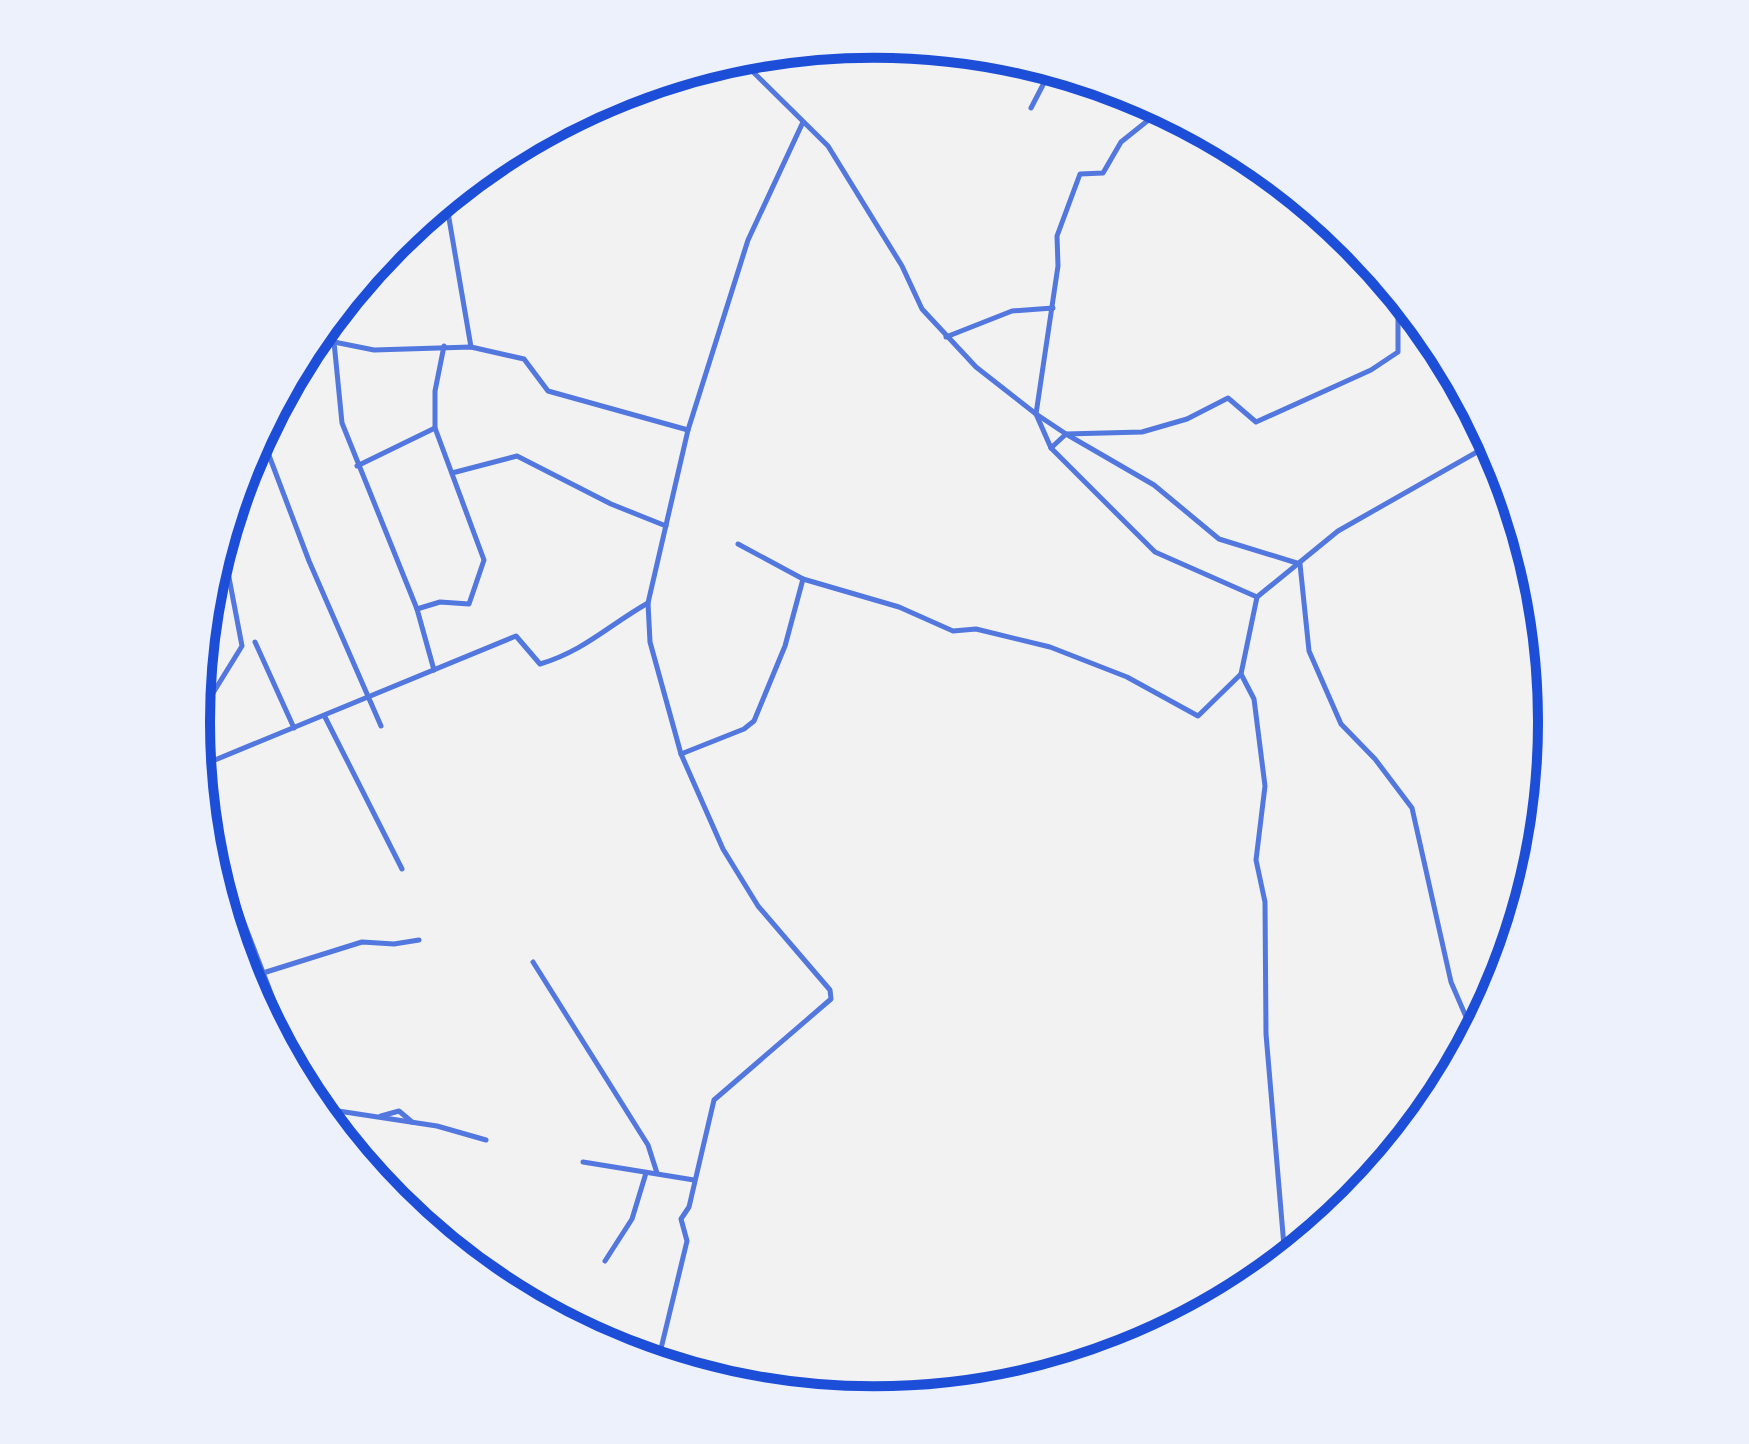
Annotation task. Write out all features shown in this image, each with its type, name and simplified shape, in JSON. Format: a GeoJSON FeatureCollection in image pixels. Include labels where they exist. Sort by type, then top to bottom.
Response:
{"type":"FeatureCollection","features":[{"type":"Feature","properties":{"kind":"street"},"geometry":{"type":"LineString","coordinates":[[751,70],[828,146],[902,266],[922,309],[976,367],[1066,434],[1154,485],[1219,539],[1300,564]]}},
{"type":"Feature","properties":{"kind":"street"},"geometry":{"type":"LineString","coordinates":[[1031,108],[1045,81]]}},
{"type":"Feature","properties":{"kind":"street"},"geometry":{"type":"LineString","coordinates":[[1151,118],[1121,142],[1103,173],[1080,174],[1057,236],[1058,266],[1036,414],[1051,448],[1155,552],[1257,597]]}},
{"type":"Feature","properties":{"kind":"street"},"geometry":{"type":"LineString","coordinates":[[660,1351],[687,1241],[681,1219],[689,1207],[714,1100],[831,999],[830,990],[758,906],[723,849],[681,754],[650,642],[648,603],[688,430],[748,240],[803,122]]}},
{"type":"Feature","properties":{"kind":"street"},"geometry":{"type":"LineString","coordinates":[[448,214],[471,347]]}},
{"type":"Feature","properties":{"kind":"street"},"geometry":{"type":"LineString","coordinates":[[946,337],[1012,311],[1053,308]]}},
{"type":"Feature","properties":{"kind":"street"},"geometry":{"type":"LineString","coordinates":[[1051,448],[1066,434],[1142,432],[1187,419],[1228,398],[1256,422],[1371,370],[1398,352],[1398,314]]}},
{"type":"Feature","properties":{"kind":"street"},"geometry":{"type":"LineString","coordinates":[[330,342],[374,350],[471,347],[524,359],[548,391],[688,430]]}},
{"type":"Feature","properties":{"kind":"street"},"geometry":{"type":"LineString","coordinates":[[334,342],[339,410],[357,466],[417,609],[434,670]]}},
{"type":"Feature","properties":{"kind":"street"},"geometry":{"type":"LineString","coordinates":[[417,609],[440,602],[469,604],[484,560],[435,428],[435,391],[444,346]]}},
{"type":"Feature","properties":{"kind":"street"},"geometry":{"type":"LineString","coordinates":[[357,466],[435,428]]}},
{"type":"Feature","properties":{"kind":"street"},"geometry":{"type":"LineString","coordinates":[[738,544],[803,579],[899,607],[953,631],[976,629],[1050,647],[1127,677],[1198,716],[1241,674],[1257,597],[1338,531],[1480,450]]}},
{"type":"Feature","properties":{"kind":"street"},"geometry":{"type":"LineString","coordinates":[[268,452],[366,697],[381,726]]}},
{"type":"Feature","properties":{"kind":"street"},"geometry":{"type":"LineString","coordinates":[[452,473],[517,456],[611,504],[666,526]]}},
{"type":"Feature","properties":{"kind":"street"},"geometry":{"type":"LineString","coordinates":[[1300,564],[1309,651],[1341,724],[1375,759],[1412,808],[1451,982],[1468,1021]]}},
{"type":"Feature","properties":{"kind":"street"},"geometry":{"type":"LineString","coordinates":[[211,696],[242,646],[228,572]]}},
{"type":"Feature","properties":{"kind":"street"},"geometry":{"type":"LineString","coordinates":[[681,754],[744,729],[754,721],[785,646],[803,579]]}},
{"type":"Feature","properties":{"kind":"street"},"geometry":{"type":"LineString","coordinates":[[212,761],[516,636],[540,664],[562,658],[589,645],[608,626],[648,603]]}},
{"type":"Feature","properties":{"kind":"street"},"geometry":{"type":"LineString","coordinates":[[255,642],[294,728]]}},
{"type":"Feature","properties":{"kind":"street"},"geometry":{"type":"LineString","coordinates":[[1241,674],[1254,699],[1265,786],[1256,860],[1265,902],[1266,1034],[1284,1245]]}},
{"type":"Feature","properties":{"kind":"street"},"geometry":{"type":"LineString","coordinates":[[325,717],[402,869]]}},
{"type":"Feature","properties":{"kind":"street"},"geometry":{"type":"LineString","coordinates":[[233,894],[281,1020]]}},
{"type":"Feature","properties":{"kind":"street"},"geometry":{"type":"LineString","coordinates":[[263,973],[362,942],[394,944],[419,940]]}},
{"type":"Feature","properties":{"kind":"street"},"geometry":{"type":"LineString","coordinates":[[533,962],[648,1145],[657,1173]]}},
{"type":"Feature","properties":{"kind":"street"},"geometry":{"type":"LineString","coordinates":[[336,1110],[381,1116],[405,1124],[412,1122]]}},
{"type":"Feature","properties":{"kind":"street"},"geometry":{"type":"LineString","coordinates":[[381,1116],[399,1111],[412,1122],[486,1140]]}},
{"type":"Feature","properties":{"kind":"street"},"geometry":{"type":"LineString","coordinates":[[583,1162],[694,1180]]}},
{"type":"Feature","properties":{"kind":"street"},"geometry":{"type":"LineString","coordinates":[[605,1261],[632,1219],[646,1173]]}}]}
